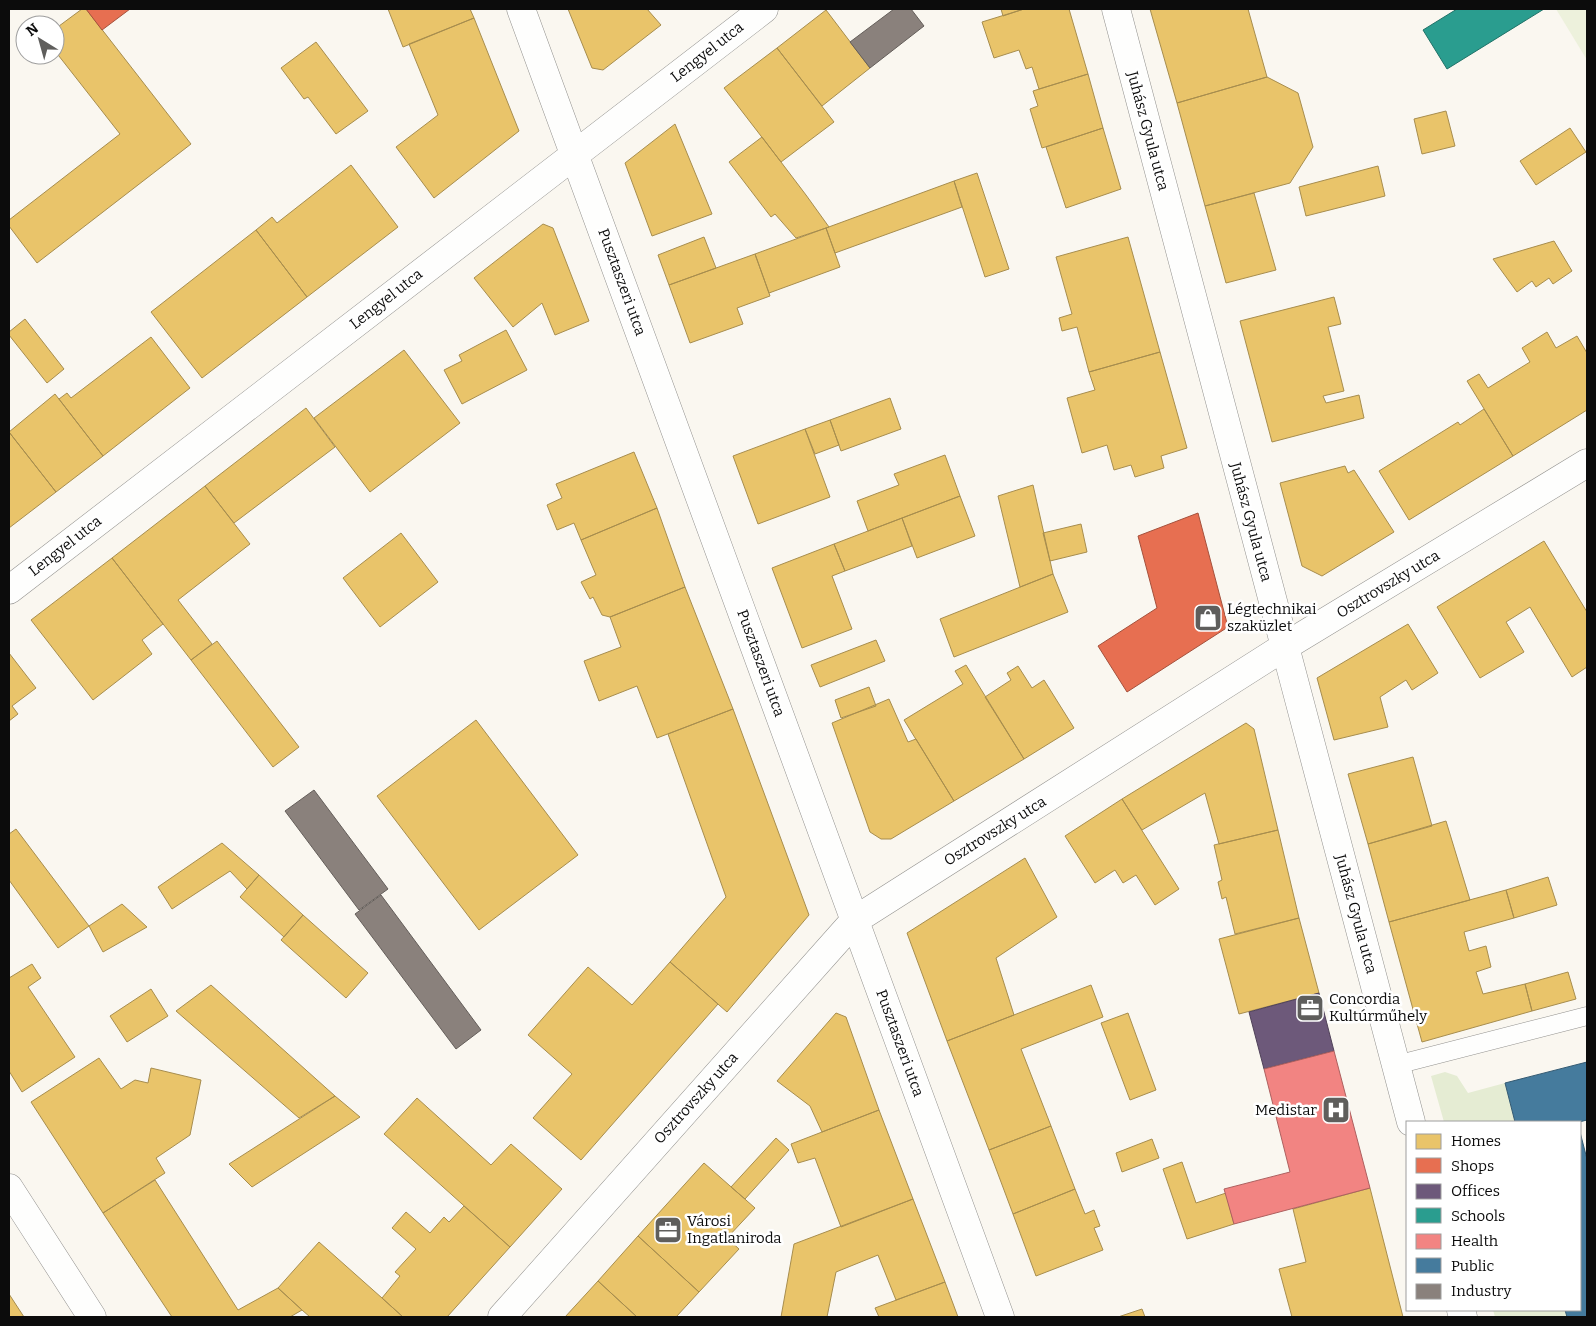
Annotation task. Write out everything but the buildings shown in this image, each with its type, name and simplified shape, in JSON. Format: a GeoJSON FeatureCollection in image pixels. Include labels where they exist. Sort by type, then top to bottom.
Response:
{"type":"FeatureCollection","features":[{"type":"Feature","properties":{"kind":"street","name":"Pusztaszeri utca"},"geometry":{"type":"LineString","coordinates":[[521,9],[1000,1317]]}},
{"type":"Feature","properties":{"kind":"street","name":"Lengyel utca"},"geometry":{"type":"LineString","coordinates":[[9,590],[764,9]]}},
{"type":"Feature","properties":{"kind":"street","name":"Juhász Gyula utca"},"geometry":{"type":"LineString","coordinates":[[1116,9],[1411,1121]]}},
{"type":"Feature","properties":{"kind":"street","name":"Osztrovszky utca"},"geometry":{"type":"LineString","coordinates":[[502,1317],[854,920],[1284,646],[1587,463]]}},
{"type":"Feature","properties":{"kind":"street"},"geometry":{"type":"LineString","coordinates":[[9,1188],[92,1317]]}},
{"type":"Feature","properties":{"kind":"lane"},"geometry":{"type":"LineString","coordinates":[[1396,1065],[1587,1016]]}},
{"type":"Feature","properties":{"kind":"green space"},"geometry":{"type":"Polygon","coordinates":[[[1556,9],[1587,9],[1587,60],[1556,9]]]}},
{"type":"Feature","properties":{"kind":"green space"},"geometry":{"type":"Polygon","coordinates":[[[1445,1072],[1457,1076],[1468,1093],[1505,1083],[1515,1121],[1444,1121],[1431,1076],[1445,1072]]]}},
{"type":"Feature","properties":{"kind":"green space"},"geometry":{"type":"Polygon","coordinates":[[[1493,1311],[1565,1311],[1567,1317],[1495,1317],[1493,1311]]]}},
{"type":"Feature","properties":{"kind":"place","name":"Légtechnikai szaküzlet"},"geometry":{"type":"Point","coordinates":[1208,618]}},
{"type":"Feature","properties":{"kind":"place","name":"Concordia Kultúrműhely"},"geometry":{"type":"Point","coordinates":[1310,1008]}},
{"type":"Feature","properties":{"kind":"place","name":"Medistar"},"geometry":{"type":"Point","coordinates":[1336,1110]}},
{"type":"Feature","properties":{"kind":"place","name":"Városi Ingatlaniroda"},"geometry":{"type":"Point","coordinates":[668,1230]}}]}
